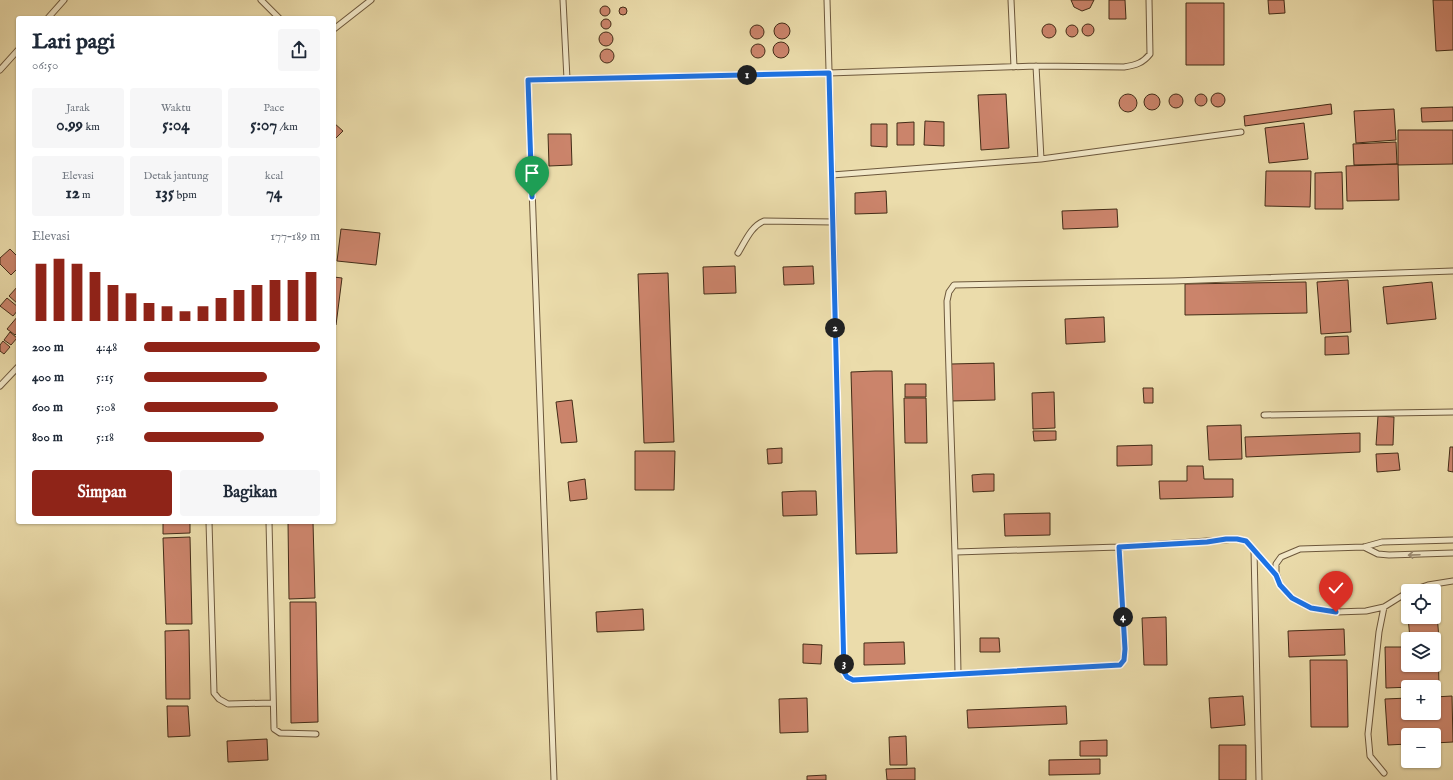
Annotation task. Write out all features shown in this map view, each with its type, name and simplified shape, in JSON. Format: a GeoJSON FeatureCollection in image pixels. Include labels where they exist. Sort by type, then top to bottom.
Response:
{"type":"FeatureCollection","features":[{"type":"Feature","properties":{"kind":"lane"},"geometry":{"type":"LineString","coordinates":[[50,16],[64,0]]}},
{"type":"Feature","properties":{"kind":"lane"},"geometry":{"type":"LineString","coordinates":[[261,0],[277,16]]}},
{"type":"Feature","properties":{"kind":"lane"},"geometry":{"type":"LineString","coordinates":[[336,27],[371,0]]}},
{"type":"Feature","properties":{"kind":"lane"},"geometry":{"type":"LineString","coordinates":[[563,0],[567,79]]}},
{"type":"Feature","properties":{"kind":"lane"},"geometry":{"type":"LineString","coordinates":[[827,0],[844,672],[847,677],[853,680],[1120,665],[1124,660],[1125,649],[1119,547]]}},
{"type":"Feature","properties":{"kind":"lane"},"geometry":{"type":"LineString","coordinates":[[1011,0],[1014,67]]}},
{"type":"Feature","properties":{"kind":"lane"},"geometry":{"type":"LineString","coordinates":[[554,780],[528,80],[829,73],[1036,66],[1124,67],[1136,65],[1144,61],[1150,54],[1149,0]]}},
{"type":"Feature","properties":{"kind":"lane"},"geometry":{"type":"LineString","coordinates":[[0,70],[16,52]]}},
{"type":"Feature","properties":{"kind":"lane"},"geometry":{"type":"LineString","coordinates":[[1036,66],[1042,159]]}},
{"type":"Feature","properties":{"kind":"lane"},"geometry":{"type":"LineString","coordinates":[[832,175],[1042,159],[1241,132]]}},
{"type":"Feature","properties":{"kind":"lane"},"geometry":{"type":"LineString","coordinates":[[738,253],[755,227],[764,221],[833,222]]}},
{"type":"Feature","properties":{"kind":"lane"},"geometry":{"type":"LineString","coordinates":[[958,674],[956,552],[949,411],[947,301],[949,292],[954,285],[1182,281],[1453,271]]}},
{"type":"Feature","properties":{"kind":"lane"},"geometry":{"type":"LineString","coordinates":[[0,386],[16,369]]}},
{"type":"Feature","properties":{"kind":"lane"},"geometry":{"type":"LineString","coordinates":[[1264,415],[1453,412]]}},
{"type":"Feature","properties":{"kind":"lane"},"geometry":{"type":"LineString","coordinates":[[209,524],[214,694],[219,700],[228,704],[272,703]]}},
{"type":"Feature","properties":{"kind":"lane"},"geometry":{"type":"LineString","coordinates":[[269,524],[272,703],[274,729],[280,733],[316,734]]}},
{"type":"Feature","properties":{"kind":"lane"},"geometry":{"type":"LineString","coordinates":[[956,552],[1119,547],[1237,539],[1246,541],[1276,575],[1280,585],[1292,598],[1311,608],[1336,612],[1366,611],[1384,607],[1401,597]]}},
{"type":"Feature","properties":{"kind":"lane"},"geometry":{"type":"LineString","coordinates":[[1276,575],[1276,564],[1281,557],[1300,548],[1364,547],[1382,542],[1453,540]]}},
{"type":"Feature","properties":{"kind":"lane"},"geometry":{"type":"LineString","coordinates":[[1364,547],[1378,554],[1389,555],[1453,553]]}},
{"type":"Feature","properties":{"kind":"lane"},"geometry":{"type":"LineString","coordinates":[[1254,550],[1259,780]]}},
{"type":"Feature","properties":{"kind":"lane"},"geometry":{"type":"LineString","coordinates":[[1433,584],[1453,580]]}},
{"type":"Feature","properties":{"kind":"lane"},"geometry":{"type":"LineString","coordinates":[[1384,607],[1379,632],[1368,734],[1370,756],[1384,773]]}},
{"type":"Feature","properties":{"kind":"building"},"geometry":{"type":"Polygon","coordinates":[[[1071,0],[1094,0],[1090,8],[1082,11],[1074,7],[1071,0]]]}},
{"type":"Feature","properties":{"kind":"building"},"geometry":{"type":"Polygon","coordinates":[[[1109,0],[1125,0],[1126,19],[1109,19],[1109,0]]]}},
{"type":"Feature","properties":{"kind":"building"},"geometry":{"type":"Polygon","coordinates":[[[1268,0],[1284,0],[1285,13],[1269,14],[1268,0]]]}},
{"type":"Feature","properties":{"kind":"building"},"geometry":{"type":"Polygon","coordinates":[[[1433,0],[1453,0],[1453,50],[1436,51],[1433,0]]]}},
{"type":"Feature","properties":{"kind":"building"},"geometry":{"type":"Polygon","coordinates":[[[1186,3],[1224,3],[1224,65],[1186,65],[1186,3]]]}},
{"type":"Feature","properties":{"kind":"building"},"geometry":{"type":"Polygon","coordinates":[[[603,6],[607,6],[609,7],[609,15],[603,16],[600,13],[600,9],[603,6]]]}},
{"type":"Feature","properties":{"kind":"building"},"geometry":{"type":"Polygon","coordinates":[[[621,7],[625,7],[627,11],[625,15],[621,15],[619,13],[619,9],[621,7]]]}},
{"type":"Feature","properties":{"kind":"building"},"geometry":{"type":"Polygon","coordinates":[[[604,19],[608,19],[610,20],[610,28],[604,29],[601,26],[601,22],[604,19]]]}},
{"type":"Feature","properties":{"kind":"building"},"geometry":{"type":"Polygon","coordinates":[[[782,23],[789,28],[790,31],[785,38],[782,39],[775,34],[774,31],[779,24],[782,23]]]}},
{"type":"Feature","properties":{"kind":"building"},"geometry":{"type":"Polygon","coordinates":[[[1049,24],[1054,26],[1056,31],[1054,36],[1049,38],[1044,36],[1042,31],[1044,26],[1049,24]]]}},
{"type":"Feature","properties":{"kind":"building"},"geometry":{"type":"Polygon","coordinates":[[[1090,24],[1093,25],[1093,35],[1086,36],[1083,35],[1082,28],[1083,25],[1090,24]]]}},
{"type":"Feature","properties":{"kind":"building"},"geometry":{"type":"Polygon","coordinates":[[[757,25],[762,27],[764,32],[762,37],[757,39],[752,37],[750,32],[752,27],[757,25]]]}},
{"type":"Feature","properties":{"kind":"building"},"geometry":{"type":"Polygon","coordinates":[[[1070,25],[1074,25],[1078,31],[1074,37],[1070,37],[1066,33],[1066,29],[1070,25]]]}},
{"type":"Feature","properties":{"kind":"building"},"geometry":{"type":"Polygon","coordinates":[[[606,32],[611,34],[613,39],[611,44],[606,46],[601,44],[599,39],[601,34],[606,32]]]}},
{"type":"Feature","properties":{"kind":"building"},"geometry":{"type":"Polygon","coordinates":[[[781,42],[788,47],[789,50],[784,57],[781,58],[774,53],[773,50],[778,43],[781,42]]]}},
{"type":"Feature","properties":{"kind":"building"},"geometry":{"type":"Polygon","coordinates":[[[758,44],[763,46],[765,51],[763,56],[758,58],[753,56],[751,51],[753,46],[758,44]]]}},
{"type":"Feature","properties":{"kind":"building"},"geometry":{"type":"Polygon","coordinates":[[[607,49],[612,51],[614,56],[612,61],[607,63],[602,61],[600,56],[602,51],[607,49]]]}},
{"type":"Feature","properties":{"kind":"building"},"geometry":{"type":"Polygon","coordinates":[[[1215,93],[1221,93],[1225,97],[1225,103],[1221,107],[1215,107],[1211,103],[1211,97],[1215,93]]]}},
{"type":"Feature","properties":{"kind":"building"},"geometry":{"type":"Polygon","coordinates":[[[1006,94],[1009,148],[981,150],[978,95],[1006,94]]]}},
{"type":"Feature","properties":{"kind":"building"},"geometry":{"type":"Polygon","coordinates":[[[1128,94],[1134,97],[1137,103],[1134,109],[1128,112],[1122,109],[1119,103],[1122,97],[1128,94]]]}},
{"type":"Feature","properties":{"kind":"building"},"geometry":{"type":"Polygon","coordinates":[[[1152,94],[1159,99],[1160,102],[1155,109],[1152,110],[1145,105],[1144,102],[1149,95],[1152,94]]]}},
{"type":"Feature","properties":{"kind":"building"},"geometry":{"type":"Polygon","coordinates":[[[1173,94],[1179,94],[1183,98],[1183,104],[1179,108],[1173,108],[1169,104],[1169,98],[1173,94]]]}},
{"type":"Feature","properties":{"kind":"building"},"geometry":{"type":"Polygon","coordinates":[[[1199,94],[1203,94],[1207,100],[1203,106],[1199,106],[1195,102],[1195,98],[1199,94]]]}},
{"type":"Feature","properties":{"kind":"building"},"geometry":{"type":"Polygon","coordinates":[[[1331,104],[1332,114],[1245,126],[1244,116],[1331,104]]]}},
{"type":"Feature","properties":{"kind":"building"},"geometry":{"type":"Polygon","coordinates":[[[1453,107],[1453,121],[1422,122],[1421,108],[1453,107]]]}},
{"type":"Feature","properties":{"kind":"building"},"geometry":{"type":"Polygon","coordinates":[[[1394,109],[1396,140],[1356,143],[1354,111],[1394,109]]]}},
{"type":"Feature","properties":{"kind":"building"},"geometry":{"type":"Polygon","coordinates":[[[925,121],[944,122],[944,146],[924,145],[925,121]]]}},
{"type":"Feature","properties":{"kind":"building"},"geometry":{"type":"Polygon","coordinates":[[[914,122],[914,145],[897,145],[897,123],[914,122]]]}},
{"type":"Feature","properties":{"kind":"building"},"geometry":{"type":"Polygon","coordinates":[[[1304,123],[1308,159],[1269,163],[1265,128],[1304,123]]]}},
{"type":"Feature","properties":{"kind":"building"},"geometry":{"type":"Polygon","coordinates":[[[871,124],[887,124],[887,147],[871,146],[871,124]]]}},
{"type":"Feature","properties":{"kind":"building"},"geometry":{"type":"Polygon","coordinates":[[[336,125],[343,131],[336,138],[336,125]]]}},
{"type":"Feature","properties":{"kind":"building"},"geometry":{"type":"Polygon","coordinates":[[[1398,130],[1453,130],[1453,164],[1398,165],[1398,130]]]}},
{"type":"Feature","properties":{"kind":"building"},"geometry":{"type":"Polygon","coordinates":[[[548,134],[571,134],[572,165],[549,166],[548,134]]]}},
{"type":"Feature","properties":{"kind":"building"},"geometry":{"type":"Polygon","coordinates":[[[1396,142],[1397,164],[1354,165],[1353,144],[1396,142]]]}},
{"type":"Feature","properties":{"kind":"building"},"geometry":{"type":"Polygon","coordinates":[[[1398,164],[1399,200],[1347,201],[1346,166],[1398,164]]]}},
{"type":"Feature","properties":{"kind":"building"},"geometry":{"type":"Polygon","coordinates":[[[1266,171],[1311,171],[1310,207],[1265,206],[1266,171]]]}},
{"type":"Feature","properties":{"kind":"building"},"geometry":{"type":"Polygon","coordinates":[[[1342,172],[1343,209],[1315,209],[1315,173],[1342,172]]]}},
{"type":"Feature","properties":{"kind":"building"},"geometry":{"type":"Polygon","coordinates":[[[886,191],[887,213],[855,214],[855,193],[886,191]]]}},
{"type":"Feature","properties":{"kind":"building"},"geometry":{"type":"Polygon","coordinates":[[[1117,209],[1118,227],[1063,229],[1062,211],[1117,209]]]}},
{"type":"Feature","properties":{"kind":"building"},"geometry":{"type":"Polygon","coordinates":[[[341,229],[380,233],[376,265],[337,261],[341,229]]]}},
{"type":"Feature","properties":{"kind":"building"},"geometry":{"type":"Polygon","coordinates":[[[10,249],[16,255],[16,270],[11,275],[0,264],[0,258],[10,249]]]}},
{"type":"Feature","properties":{"kind":"building"},"geometry":{"type":"Polygon","coordinates":[[[735,266],[736,293],[704,294],[703,267],[735,266]]]}},
{"type":"Feature","properties":{"kind":"building"},"geometry":{"type":"Polygon","coordinates":[[[813,266],[814,284],[784,285],[783,267],[813,266]]]}},
{"type":"Feature","properties":{"kind":"building"},"geometry":{"type":"Polygon","coordinates":[[[668,273],[674,442],[644,443],[638,274],[668,273]]]}},
{"type":"Feature","properties":{"kind":"building"},"geometry":{"type":"Polygon","coordinates":[[[336,277],[342,278],[336,325],[336,277]]]}},
{"type":"Feature","properties":{"kind":"building"},"geometry":{"type":"Polygon","coordinates":[[[1348,280],[1351,332],[1321,334],[1317,282],[1348,280]]]}},
{"type":"Feature","properties":{"kind":"building"},"geometry":{"type":"Polygon","coordinates":[[[1306,282],[1307,313],[1185,315],[1185,284],[1306,282]]]}},
{"type":"Feature","properties":{"kind":"building"},"geometry":{"type":"Polygon","coordinates":[[[1432,282],[1436,319],[1387,324],[1383,287],[1432,282]]]}},
{"type":"Feature","properties":{"kind":"building"},"geometry":{"type":"Polygon","coordinates":[[[16,288],[16,302],[9,296],[16,288]]]}},
{"type":"Feature","properties":{"kind":"building"},"geometry":{"type":"Polygon","coordinates":[[[7,298],[16,305],[16,312],[13,316],[0,306],[7,298]]]}},
{"type":"Feature","properties":{"kind":"building"},"geometry":{"type":"Polygon","coordinates":[[[1104,317],[1105,342],[1066,344],[1065,319],[1104,317]]]}},
{"type":"Feature","properties":{"kind":"building"},"geometry":{"type":"Polygon","coordinates":[[[16,318],[16,334],[15,335],[7,329],[16,318]]]}},
{"type":"Feature","properties":{"kind":"building"},"geometry":{"type":"Polygon","coordinates":[[[10,332],[16,337],[11,345],[4,340],[10,332]]]}},
{"type":"Feature","properties":{"kind":"building"},"geometry":{"type":"Polygon","coordinates":[[[1348,336],[1349,354],[1325,355],[1325,337],[1348,336]]]}},
{"type":"Feature","properties":{"kind":"building"},"geometry":{"type":"Polygon","coordinates":[[[3,341],[10,347],[4,354],[0,351],[0,345],[3,341]]]}},
{"type":"Feature","properties":{"kind":"building"},"geometry":{"type":"Polygon","coordinates":[[[994,363],[995,400],[951,401],[951,364],[994,363]]]}},
{"type":"Feature","properties":{"kind":"building"},"geometry":{"type":"Polygon","coordinates":[[[892,371],[897,553],[856,554],[851,372],[892,371]]]}},
{"type":"Feature","properties":{"kind":"building"},"geometry":{"type":"Polygon","coordinates":[[[905,384],[926,384],[926,397],[905,397],[905,384]]]}},
{"type":"Feature","properties":{"kind":"building"},"geometry":{"type":"Polygon","coordinates":[[[1143,388],[1153,388],[1153,403],[1144,403],[1143,388]]]}},
{"type":"Feature","properties":{"kind":"building"},"geometry":{"type":"Polygon","coordinates":[[[1054,392],[1055,428],[1033,429],[1032,393],[1054,392]]]}},
{"type":"Feature","properties":{"kind":"building"},"geometry":{"type":"Polygon","coordinates":[[[904,398],[926,398],[927,443],[905,443],[904,398]]]}},
{"type":"Feature","properties":{"kind":"building"},"geometry":{"type":"Polygon","coordinates":[[[572,400],[577,442],[561,443],[556,402],[572,400]]]}},
{"type":"Feature","properties":{"kind":"building"},"geometry":{"type":"Polygon","coordinates":[[[1378,416],[1394,417],[1393,445],[1376,445],[1378,416]]]}},
{"type":"Feature","properties":{"kind":"building"},"geometry":{"type":"Polygon","coordinates":[[[1241,425],[1242,459],[1209,460],[1207,426],[1241,425]]]}},
{"type":"Feature","properties":{"kind":"building"},"geometry":{"type":"Polygon","coordinates":[[[1033,431],[1056,431],[1056,440],[1034,441],[1033,431]]]}},
{"type":"Feature","properties":{"kind":"building"},"geometry":{"type":"Polygon","coordinates":[[[1360,433],[1360,452],[1246,457],[1245,437],[1360,433]]]}},
{"type":"Feature","properties":{"kind":"building"},"geometry":{"type":"Polygon","coordinates":[[[1152,445],[1152,465],[1117,466],[1117,446],[1152,445]]]}},
{"type":"Feature","properties":{"kind":"building"},"geometry":{"type":"Polygon","coordinates":[[[1450,447],[1453,447],[1453,472],[1448,471],[1450,447]]]}},
{"type":"Feature","properties":{"kind":"building"},"geometry":{"type":"Polygon","coordinates":[[[782,448],[782,463],[768,464],[767,449],[782,448]]]}},
{"type":"Feature","properties":{"kind":"building"},"geometry":{"type":"Polygon","coordinates":[[[635,451],[675,451],[674,490],[635,490],[635,451]]]}},
{"type":"Feature","properties":{"kind":"building"},"geometry":{"type":"Polygon","coordinates":[[[1398,453],[1400,470],[1377,472],[1376,454],[1398,453]]]}},
{"type":"Feature","properties":{"kind":"building"},"geometry":{"type":"Polygon","coordinates":[[[1187,466],[1203,466],[1204,479],[1233,479],[1233,497],[1160,499],[1159,481],[1187,481],[1187,466]]]}},
{"type":"Feature","properties":{"kind":"building"},"geometry":{"type":"Polygon","coordinates":[[[994,474],[994,491],[973,492],[972,475],[994,474]]]}},
{"type":"Feature","properties":{"kind":"building"},"geometry":{"type":"Polygon","coordinates":[[[585,479],[587,499],[570,501],[568,482],[585,479]]]}},
{"type":"Feature","properties":{"kind":"building"},"geometry":{"type":"Polygon","coordinates":[[[816,491],[817,515],[783,516],[782,492],[816,491]]]}},
{"type":"Feature","properties":{"kind":"building"},"geometry":{"type":"Polygon","coordinates":[[[1050,513],[1050,535],[1005,536],[1004,514],[1050,513]]]}},
{"type":"Feature","properties":{"kind":"building"},"geometry":{"type":"Polygon","coordinates":[[[163,524],[190,524],[190,533],[163,534],[163,524]]]}},
{"type":"Feature","properties":{"kind":"building"},"geometry":{"type":"Polygon","coordinates":[[[288,524],[313,524],[315,598],[289,599],[288,524]]]}},
{"type":"Feature","properties":{"kind":"building"},"geometry":{"type":"Polygon","coordinates":[[[190,537],[192,624],[166,624],[163,538],[190,537]]]}},
{"type":"Feature","properties":{"kind":"building"},"geometry":{"type":"Polygon","coordinates":[[[290,602],[316,602],[318,722],[291,723],[290,602]]]}},
{"type":"Feature","properties":{"kind":"building"},"geometry":{"type":"Polygon","coordinates":[[[643,609],[644,630],[597,632],[596,612],[643,609]]]}},
{"type":"Feature","properties":{"kind":"building"},"geometry":{"type":"Polygon","coordinates":[[[1166,617],[1167,665],[1144,665],[1142,618],[1166,617]]]}},
{"type":"Feature","properties":{"kind":"building"},"geometry":{"type":"Polygon","coordinates":[[[1409,624],[1438,624],[1438,632],[1409,632],[1409,624]]]}},
{"type":"Feature","properties":{"kind":"building"},"geometry":{"type":"Polygon","coordinates":[[[1344,629],[1345,655],[1289,657],[1288,631],[1344,629]]]}},
{"type":"Feature","properties":{"kind":"building"},"geometry":{"type":"Polygon","coordinates":[[[189,630],[190,699],[166,699],[165,631],[189,630]]]}},
{"type":"Feature","properties":{"kind":"building"},"geometry":{"type":"Polygon","coordinates":[[[980,638],[999,638],[1000,652],[980,652],[980,638]]]}},
{"type":"Feature","properties":{"kind":"building"},"geometry":{"type":"Polygon","coordinates":[[[904,642],[905,664],[864,665],[864,643],[904,642]]]}},
{"type":"Feature","properties":{"kind":"building"},"geometry":{"type":"Polygon","coordinates":[[[803,644],[822,645],[821,664],[803,663],[803,644]]]}},
{"type":"Feature","properties":{"kind":"building"},"geometry":{"type":"Polygon","coordinates":[[[1385,647],[1401,647],[1401,672],[1439,672],[1439,680],[1401,680],[1401,687],[1386,688],[1385,647]]]}},
{"type":"Feature","properties":{"kind":"building"},"geometry":{"type":"Polygon","coordinates":[[[1310,660],[1347,660],[1348,727],[1311,727],[1310,660]]]}},
{"type":"Feature","properties":{"kind":"building"},"geometry":{"type":"Polygon","coordinates":[[[1243,696],[1245,725],[1211,728],[1209,698],[1243,696]]]}},
{"type":"Feature","properties":{"kind":"building"},"geometry":{"type":"Polygon","coordinates":[[[1452,696],[1453,742],[1441,743],[1441,728],[1401,728],[1401,744],[1388,745],[1385,699],[1401,698],[1401,720],[1441,720],[1441,697],[1452,696]]]}},
{"type":"Feature","properties":{"kind":"building"},"geometry":{"type":"Polygon","coordinates":[[[807,698],[808,732],[780,733],[779,699],[807,698]]]}},
{"type":"Feature","properties":{"kind":"building"},"geometry":{"type":"Polygon","coordinates":[[[167,706],[188,706],[190,736],[168,737],[167,706]]]}},
{"type":"Feature","properties":{"kind":"building"},"geometry":{"type":"Polygon","coordinates":[[[1066,706],[1067,724],[968,728],[967,710],[1066,706]]]}},
{"type":"Feature","properties":{"kind":"building"},"geometry":{"type":"Polygon","coordinates":[[[906,736],[907,765],[890,765],[889,737],[906,736]]]}},
{"type":"Feature","properties":{"kind":"building"},"geometry":{"type":"Polygon","coordinates":[[[267,739],[268,760],[228,762],[227,741],[267,739]]]}},
{"type":"Feature","properties":{"kind":"building"},"geometry":{"type":"Polygon","coordinates":[[[1107,740],[1107,756],[1080,756],[1080,741],[1107,740]]]}},
{"type":"Feature","properties":{"kind":"building"},"geometry":{"type":"Polygon","coordinates":[[[1219,745],[1246,745],[1246,780],[1219,780],[1219,745]]]}},
{"type":"Feature","properties":{"kind":"building"},"geometry":{"type":"Polygon","coordinates":[[[1100,759],[1100,774],[1049,775],[1049,760],[1100,759]]]}},
{"type":"Feature","properties":{"kind":"building"},"geometry":{"type":"Polygon","coordinates":[[[915,768],[915,780],[887,780],[886,769],[915,768]]]}},
{"type":"Feature","properties":{"kind":"building"},"geometry":{"type":"Polygon","coordinates":[[[826,775],[826,780],[807,780],[807,776],[826,775]]]}},
{"type":"Feature","properties":{"kind":"route"},"geometry":{"type":"LineString","coordinates":[[532,197],[528,80],[829,73],[844,672],[847,677],[853,680],[1120,665],[1124,660],[1125,649],[1119,547],[1207,542],[1226,539],[1246,541],[1276,575],[1280,585],[1292,598],[1311,608],[1336,612]]}}]}
